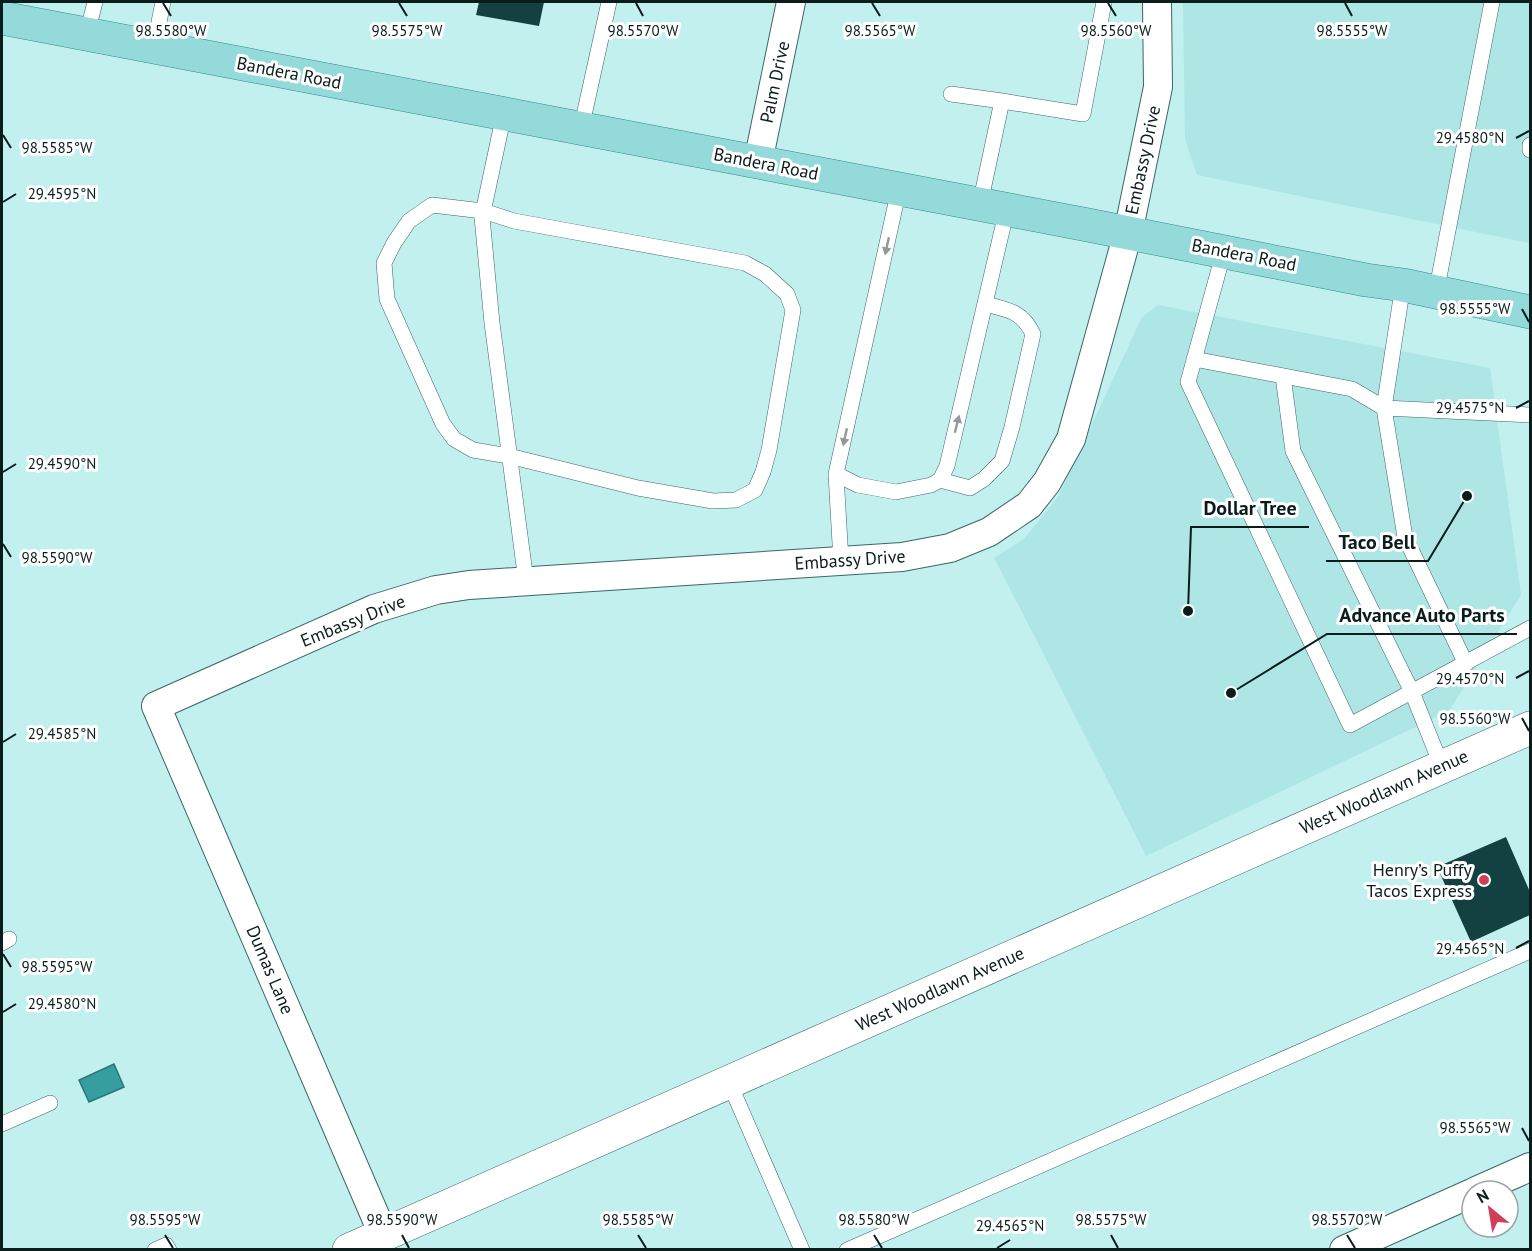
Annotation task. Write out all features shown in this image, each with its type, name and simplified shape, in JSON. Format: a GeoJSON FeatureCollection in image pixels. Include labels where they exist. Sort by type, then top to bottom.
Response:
{"type":"FeatureCollection","features":[{"type":"Feature","properties":{"kind":"main road","name":"Bandera Road"},"geometry":{"type":"LineString","coordinates":[[2,18],[1128,232],[1530,312]]}},
{"type":"Feature","properties":{"kind":"street","name":"Palm Drive"},"geometry":{"type":"LineString","coordinates":[[758,162],[791,2]]}},
{"type":"Feature","properties":{"kind":"street","name":"Embassy Drive"},"geometry":{"type":"LineString","coordinates":[[156,706],[374,609],[436,590],[469,585],[902,557],[950,548],[989,532],[1029,505],[1047,482],[1071,439],[1128,232],[1158,87],[1157,2]]}},
{"type":"Feature","properties":{"kind":"street","name":"Dumas Lane"},"geometry":{"type":"LineString","coordinates":[[156,706],[383,1234]]}},
{"type":"Feature","properties":{"kind":"street","name":"West Woodlawn Avenue"},"geometry":{"type":"LineString","coordinates":[[349,1250],[1530,728]]}},
{"type":"Feature","properties":{"kind":"street"},"geometry":{"type":"LineString","coordinates":[[1503,1179],[1530,1167]]}},
{"type":"Feature","properties":{"kind":"street"},"geometry":{"type":"LineString","coordinates":[[1344,1250],[1460,1198]]}},
{"type":"Feature","properties":{"kind":"lane"},"geometry":{"type":"LineString","coordinates":[[87,34],[95,2]]}},
{"type":"Feature","properties":{"kind":"lane"},"geometry":{"type":"LineString","coordinates":[[154,47],[164,2]]}},
{"type":"Feature","properties":{"kind":"lane"},"geometry":{"type":"LineString","coordinates":[[581,129],[609,2]]}},
{"type":"Feature","properties":{"kind":"lane"},"geometry":{"type":"LineString","coordinates":[[951,94],[1083,114],[1104,2]]}},
{"type":"Feature","properties":{"kind":"lane"},"geometry":{"type":"LineString","coordinates":[[1436,293],[1492,2]]}},
{"type":"Feature","properties":{"kind":"lane"},"geometry":{"type":"LineString","coordinates":[[836,474],[858,485],[896,492],[931,485],[940,480],[946,466],[986,304],[1002,101]]}},
{"type":"Feature","properties":{"kind":"lane"},"geometry":{"type":"LineString","coordinates":[[504,114],[482,217],[492,323],[525,582]]}},
{"type":"Feature","properties":{"kind":"lane"},"geometry":{"type":"LineString","coordinates":[[841,561],[836,474],[899,189]]}},
{"type":"Feature","properties":{"kind":"lane"},"geometry":{"type":"LineString","coordinates":[[432,206],[483,211],[514,221],[745,262],[765,274],[787,294],[793,310],[770,450],[755,490],[736,500],[713,501],[638,488],[509,456],[473,450],[454,439],[443,424],[387,299],[384,263],[409,221],[432,206]]}},
{"type":"Feature","properties":{"kind":"lane"},"geometry":{"type":"LineString","coordinates":[[1224,251],[1188,382],[1350,725],[1530,628]]}},
{"type":"Feature","properties":{"kind":"lane"},"geometry":{"type":"LineString","coordinates":[[1403,285],[1384,408],[1405,537],[1466,664]]}},
{"type":"Feature","properties":{"kind":"lane"},"geometry":{"type":"LineString","coordinates":[[940,480],[970,488],[984,479],[1002,461],[1012,427],[1033,334],[1027,322],[1015,312],[986,304]]}},
{"type":"Feature","properties":{"kind":"lane"},"geometry":{"type":"LineString","coordinates":[[1194,359],[1352,389],[1384,408],[1530,415]]}},
{"type":"Feature","properties":{"kind":"lane"},"geometry":{"type":"LineString","coordinates":[[1283,376],[1293,451],[1412,692],[1442,767]]}},
{"type":"Feature","properties":{"kind":"lane"},"geometry":{"type":"LineString","coordinates":[[847,1250],[1530,951]]}},
{"type":"Feature","properties":{"kind":"lane"},"geometry":{"type":"LineString","coordinates":[[729,1082],[802,1250]]}},
{"type":"Feature","properties":{"kind":"lane"},"geometry":{"type":"LineString","coordinates":[[2,1124],[50,1103]]}},
{"type":"Feature","properties":{"kind":"lane"},"geometry":{"type":"LineString","coordinates":[[155,1250],[166,1245],[169,1250]]}},
{"type":"Feature","properties":{"kind":"shaded area"},"geometry":{"type":"Polygon","coordinates":[[[1183,2],[1530,2],[1530,243],[1197,175],[1185,139],[1183,2]]]}},
{"type":"Feature","properties":{"kind":"shaded area"},"geometry":{"type":"Polygon","coordinates":[[[1158,305],[1490,368],[1521,595],[1449,711],[1146,856],[994,558],[1024,539],[1058,497],[1142,317],[1158,305]]]}},
{"type":"Feature","properties":{"kind":"shaded area"},"geometry":{"type":"Polygon","coordinates":[[[114,1064],[124,1087],[89,1102],[79,1080],[114,1064]]]}},
{"type":"Feature","properties":{"kind":"building"},"geometry":{"type":"Polygon","coordinates":[[[479,2],[544,2],[539,26],[476,15],[479,2]]]}},
{"type":"Feature","properties":{"kind":"building","name":"Henry’s Puffy Tacos Express"},"geometry":{"type":"Polygon","coordinates":[[[1506,837],[1530,892],[1530,915],[1471,942],[1437,867],[1506,837]]]}},
{"type":"Feature","properties":{"kind":"place","name":"Taco Bell"},"geometry":{"type":"Point","coordinates":[1467,496]}},
{"type":"Feature","properties":{"kind":"place","name":"Dollar Tree"},"geometry":{"type":"Point","coordinates":[1188,611]}},
{"type":"Feature","properties":{"kind":"place","name":"Advance Auto Parts"},"geometry":{"type":"Point","coordinates":[1231,693]}},
{"type":"Feature","properties":{"kind":"place","name":"Henry’s Puffy Tacos Express"},"geometry":{"type":"Point","coordinates":[1484,880]}}]}
